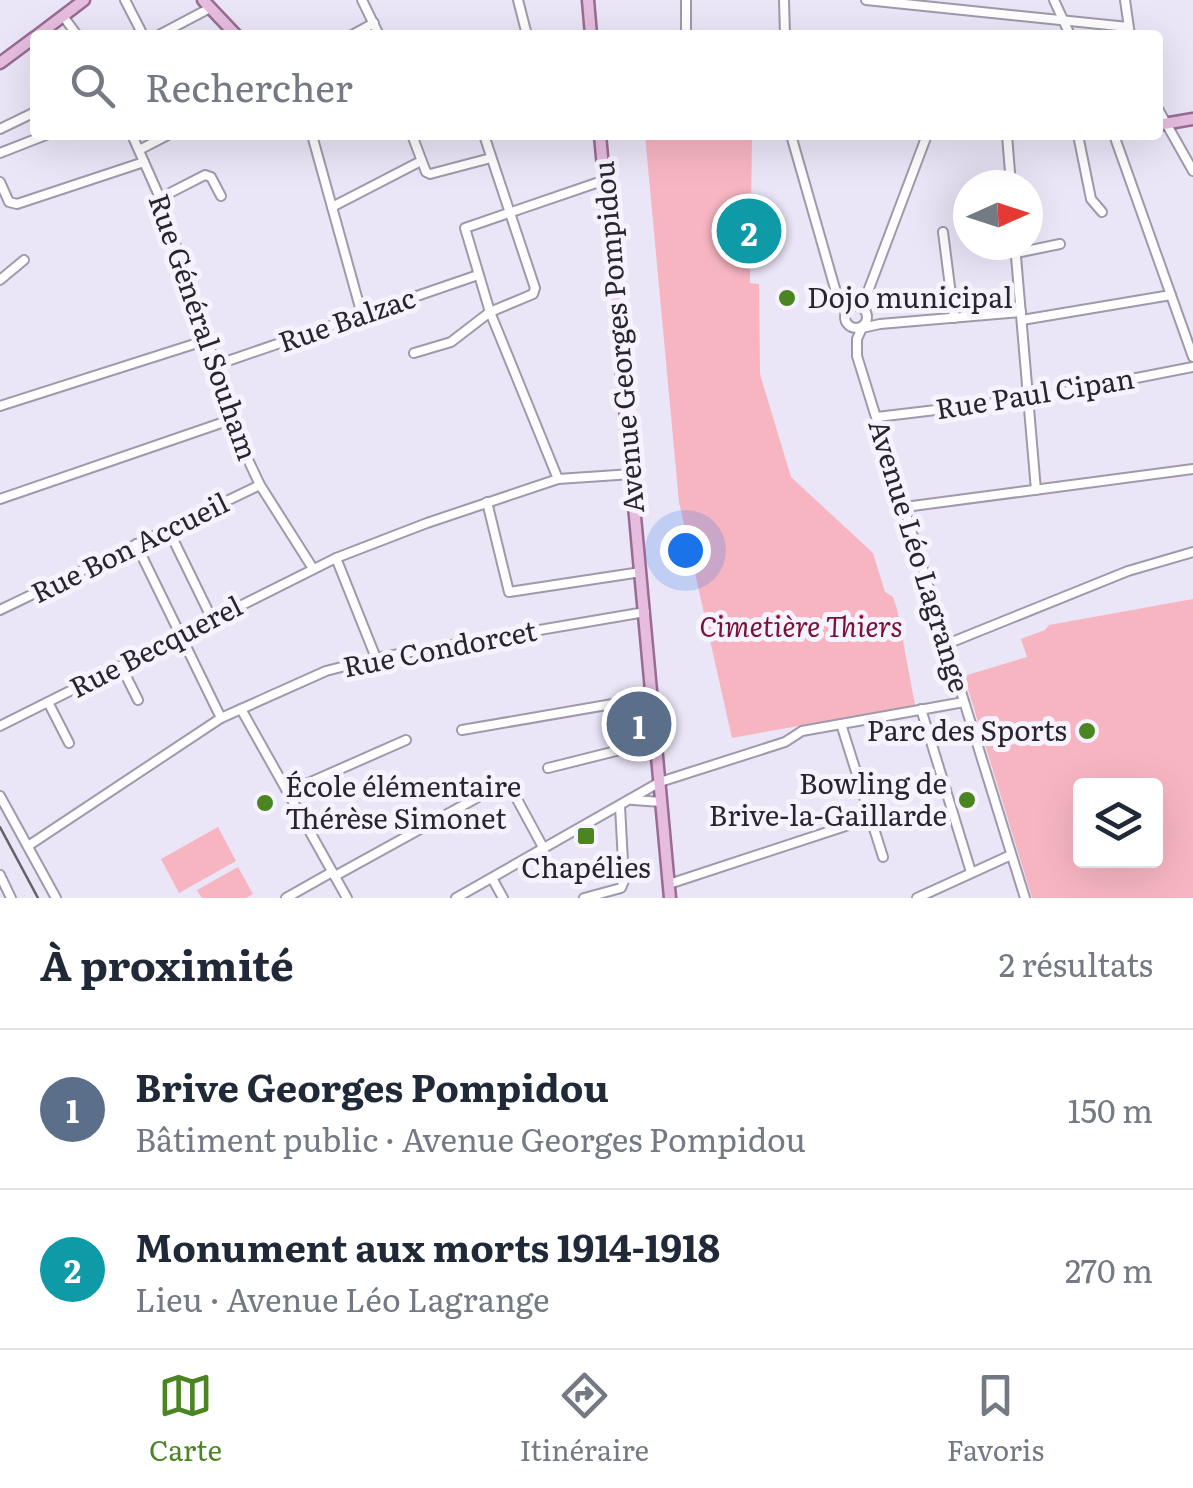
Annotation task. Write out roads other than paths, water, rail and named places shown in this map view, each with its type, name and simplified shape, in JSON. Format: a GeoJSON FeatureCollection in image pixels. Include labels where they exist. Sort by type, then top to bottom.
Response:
{"type":"FeatureCollection","features":[{"type":"Feature","properties":{"kind":"main road"},"geometry":{"type":"LineString","coordinates":[[44,30],[84,0]]}},
{"type":"Feature","properties":{"kind":"main road"},"geometry":{"type":"LineString","coordinates":[[588,0],[591,30]]}},
{"type":"Feature","properties":{"kind":"main road"},"geometry":{"type":"LineString","coordinates":[[206,4],[231,30]]}},
{"type":"Feature","properties":{"kind":"main road"},"geometry":{"type":"LineString","coordinates":[[0,64],[30,41]]}},
{"type":"Feature","properties":{"kind":"main road"},"geometry":{"type":"LineString","coordinates":[[1163,124],[1193,119]]}},
{"type":"Feature","properties":{"kind":"main road","name":"Avenue Georges Pompidou"},"geometry":{"type":"LineString","coordinates":[[601,140],[670,898]]}},
{"type":"Feature","properties":{"kind":"street"},"geometry":{"type":"LineString","coordinates":[[125,0],[139,30]]}},
{"type":"Feature","properties":{"kind":"street"},"geometry":{"type":"LineString","coordinates":[[362,0],[377,30]]}},
{"type":"Feature","properties":{"kind":"street"},"geometry":{"type":"LineString","coordinates":[[518,0],[526,30]]}},
{"type":"Feature","properties":{"kind":"street"},"geometry":{"type":"LineString","coordinates":[[686,0],[686,30]]}},
{"type":"Feature","properties":{"kind":"street"},"geometry":{"type":"LineString","coordinates":[[784,0],[785,30]]}},
{"type":"Feature","properties":{"kind":"street"},"geometry":{"type":"LineString","coordinates":[[866,0],[1123,30]]}},
{"type":"Feature","properties":{"kind":"street"},"geometry":{"type":"LineString","coordinates":[[1000,0],[1000,14]]}},
{"type":"Feature","properties":{"kind":"street"},"geometry":{"type":"LineString","coordinates":[[1054,0],[1068,30]]}},
{"type":"Feature","properties":{"kind":"street"},"geometry":{"type":"LineString","coordinates":[[1124,0],[1129,30]]}},
{"type":"Feature","properties":{"kind":"street"},"geometry":{"type":"LineString","coordinates":[[167,30],[206,4]]}},
{"type":"Feature","properties":{"kind":"street"},"geometry":{"type":"LineString","coordinates":[[63,16],[73,30]]}},
{"type":"Feature","properties":{"kind":"street"},"geometry":{"type":"LineString","coordinates":[[361,30],[374,23]]}},
{"type":"Feature","properties":{"kind":"street"},"geometry":{"type":"LineString","coordinates":[[0,128],[30,114]]}},
{"type":"Feature","properties":{"kind":"street"},"geometry":{"type":"LineString","coordinates":[[1163,124],[1193,171]]}},
{"type":"Feature","properties":{"kind":"street"},"geometry":{"type":"LineString","coordinates":[[0,153],[33,140]]}},
{"type":"Feature","properties":{"kind":"street","name":"Rue Général Souham"},"geometry":{"type":"LineString","coordinates":[[134,140],[160,198],[233,419],[260,485],[312,568]]}},
{"type":"Feature","properties":{"kind":"street"},"geometry":{"type":"LineString","coordinates":[[139,150],[158,140]]}},
{"type":"Feature","properties":{"kind":"street"},"geometry":{"type":"LineString","coordinates":[[313,140],[362,315]]}},
{"type":"Feature","properties":{"kind":"street"},"geometry":{"type":"LineString","coordinates":[[414,140],[430,174],[491,158]]}},
{"type":"Feature","properties":{"kind":"street"},"geometry":{"type":"LineString","coordinates":[[414,353],[452,342],[490,312],[533,294],[535,288],[486,140]]}},
{"type":"Feature","properties":{"kind":"street"},"geometry":{"type":"LineString","coordinates":[[792,140],[837,288],[860,325]]}},
{"type":"Feature","properties":{"kind":"street"},"geometry":{"type":"LineString","coordinates":[[851,307],[867,294],[925,140]]}},
{"type":"Feature","properties":{"kind":"street"},"geometry":{"type":"LineString","coordinates":[[1007,140],[1010,170]]}},
{"type":"Feature","properties":{"kind":"street"},"geometry":{"type":"LineString","coordinates":[[1079,140],[1091,199],[1102,212]]}},
{"type":"Feature","properties":{"kind":"street"},"geometry":{"type":"LineString","coordinates":[[1116,140],[1193,357]]}},
{"type":"Feature","properties":{"kind":"street"},"geometry":{"type":"LineString","coordinates":[[332,207],[421,161]]}},
{"type":"Feature","properties":{"kind":"street"},"geometry":{"type":"LineString","coordinates":[[0,182],[9,202],[16,204],[144,162]]}},
{"type":"Feature","properties":{"kind":"street"},"geometry":{"type":"LineString","coordinates":[[160,198],[205,175],[210,176],[221,196]]}},
{"type":"Feature","properties":{"kind":"street"},"geometry":{"type":"LineString","coordinates":[[558,479],[490,312],[465,228],[605,180]]}},
{"type":"Feature","properties":{"kind":"street"},"geometry":{"type":"LineString","coordinates":[[944,232],[954,318]]}},
{"type":"Feature","properties":{"kind":"street"},"geometry":{"type":"LineString","coordinates":[[1043,246],[1060,244]]}},
{"type":"Feature","properties":{"kind":"street"},"geometry":{"type":"LineString","coordinates":[[0,280],[24,260]]}},
{"type":"Feature","properties":{"kind":"street"},"geometry":{"type":"LineString","coordinates":[[1017,260],[1036,490]]}},
{"type":"Feature","properties":{"kind":"street","name":"Rue Balzac"},"geometry":{"type":"LineString","coordinates":[[216,365],[478,275]]}},
{"type":"Feature","properties":{"kind":"street"},"geometry":{"type":"LineString","coordinates":[[860,325],[1021,316],[1171,295]]}},
{"type":"Feature","properties":{"kind":"street"},"geometry":{"type":"LineString","coordinates":[[851,307],[863,310],[860,325]]}},
{"type":"Feature","properties":{"kind":"street","name":"Avenue Léo Lagrange"},"geometry":{"type":"LineString","coordinates":[[860,325],[852,345],[1025,898]]}},
{"type":"Feature","properties":{"kind":"street"},"geometry":{"type":"LineString","coordinates":[[0,406],[207,340]]}},
{"type":"Feature","properties":{"kind":"street","name":"Rue Paul Cipan"},"geometry":{"type":"LineString","coordinates":[[877,417],[1029,399],[1193,368]]}},
{"type":"Feature","properties":{"kind":"street"},"geometry":{"type":"LineString","coordinates":[[0,499],[233,419]]}},
{"type":"Feature","properties":{"kind":"street"},"geometry":{"type":"LineString","coordinates":[[904,507],[1193,469]]}},
{"type":"Feature","properties":{"kind":"street","name":"Rue Becquerel"},"geometry":{"type":"LineString","coordinates":[[0,726],[336,558],[558,479],[632,474]]}},
{"type":"Feature","properties":{"kind":"street","name":"Rue Bon Accueil"},"geometry":{"type":"LineString","coordinates":[[0,610],[260,485]]}},
{"type":"Feature","properties":{"kind":"street"},"geometry":{"type":"LineString","coordinates":[[488,502],[509,592],[641,572]]}},
{"type":"Feature","properties":{"kind":"street"},"geometry":{"type":"LineString","coordinates":[[168,529],[212,619]]}},
{"type":"Feature","properties":{"kind":"street"},"geometry":{"type":"LineString","coordinates":[[136,544],[221,718]]}},
{"type":"Feature","properties":{"kind":"street"},"geometry":{"type":"LineString","coordinates":[[948,644],[1128,570],[1193,552]]}},
{"type":"Feature","properties":{"kind":"street"},"geometry":{"type":"LineString","coordinates":[[336,558],[376,658]]}},
{"type":"Feature","properties":{"kind":"street","name":"Rue Condorcet"},"geometry":{"type":"LineString","coordinates":[[28,846],[221,718],[326,670],[645,612]]}},
{"type":"Feature","properties":{"kind":"street"},"geometry":{"type":"LineString","coordinates":[[121,666],[138,700]]}},
{"type":"Feature","properties":{"kind":"street"},"geometry":{"type":"LineString","coordinates":[[462,730],[653,697]]}},
{"type":"Feature","properties":{"kind":"street"},"geometry":{"type":"LineString","coordinates":[[48,702],[69,744]]}},
{"type":"Feature","properties":{"kind":"street"},"geometry":{"type":"LineString","coordinates":[[456,898],[542,845],[633,800],[660,782],[784,742],[802,731],[964,702]]}},
{"type":"Feature","properties":{"kind":"street"},"geometry":{"type":"LineString","coordinates":[[241,708],[347,898]]}},
{"type":"Feature","properties":{"kind":"street"},"geometry":{"type":"LineString","coordinates":[[921,710],[971,872]]}},
{"type":"Feature","properties":{"kind":"street"},"geometry":{"type":"LineString","coordinates":[[841,724],[882,858]]}},
{"type":"Feature","properties":{"kind":"street"},"geometry":{"type":"LineString","coordinates":[[288,792],[406,740]]}},
{"type":"Feature","properties":{"kind":"street"},"geometry":{"type":"LineString","coordinates":[[548,768],[656,742]]}},
{"type":"Feature","properties":{"kind":"street"},"geometry":{"type":"LineString","coordinates":[[286,898],[500,785],[512,790],[542,845]]}},
{"type":"Feature","properties":{"kind":"street"},"geometry":{"type":"LineString","coordinates":[[0,796],[56,898]]}},
{"type":"Feature","properties":{"kind":"street"},"geometry":{"type":"LineString","coordinates":[[633,800],[662,802]]}},
{"type":"Feature","properties":{"kind":"street"},"geometry":{"type":"LineString","coordinates":[[584,898],[621,888],[624,881],[620,806]]}},
{"type":"Feature","properties":{"kind":"street"},"geometry":{"type":"LineString","coordinates":[[669,884],[870,818]]}},
{"type":"Feature","properties":{"kind":"street"},"geometry":{"type":"LineString","coordinates":[[918,898],[1012,855]]}},
{"type":"Feature","properties":{"kind":"street"},"geometry":{"type":"LineString","coordinates":[[0,876],[11,898]]}},
{"type":"Feature","properties":{"kind":"street"},"geometry":{"type":"LineString","coordinates":[[492,878],[503,898]]}},
{"type":"Feature","properties":{"kind":"railway"},"geometry":{"type":"LineString","coordinates":[[0,827],[38,898]]}},
{"type":"Feature","properties":{"kind":"place","name":"Monument aux morts 1914-1918"},"geometry":{"type":"Point","coordinates":[749,231]}},
{"type":"Feature","properties":{"kind":"place","name":"Dojo municipal"},"geometry":{"type":"Point","coordinates":[787,298]}},
{"type":"Feature","properties":{"kind":"place","name":"Brive Georges Pompidou"},"geometry":{"type":"Point","coordinates":[639,724]}},
{"type":"Feature","properties":{"kind":"place","name":"Parc des Sports"},"geometry":{"type":"Point","coordinates":[1087,731]}},
{"type":"Feature","properties":{"kind":"place","name":"Bowling de Brive-la-Gaillarde"},"geometry":{"type":"Point","coordinates":[967,800]}},
{"type":"Feature","properties":{"kind":"place","name":"École élémentaire Thérèse Simonet"},"geometry":{"type":"Point","coordinates":[265,803]}},
{"type":"Feature","properties":{"kind":"place","name":"Chapélies"},"geometry":{"type":"Point","coordinates":[586,836]}},
{"type":"Feature","properties":{"kind":"park label","name":"Cimetière Thiers"},"geometry":{"type":"Point","coordinates":[801,627]}}]}
